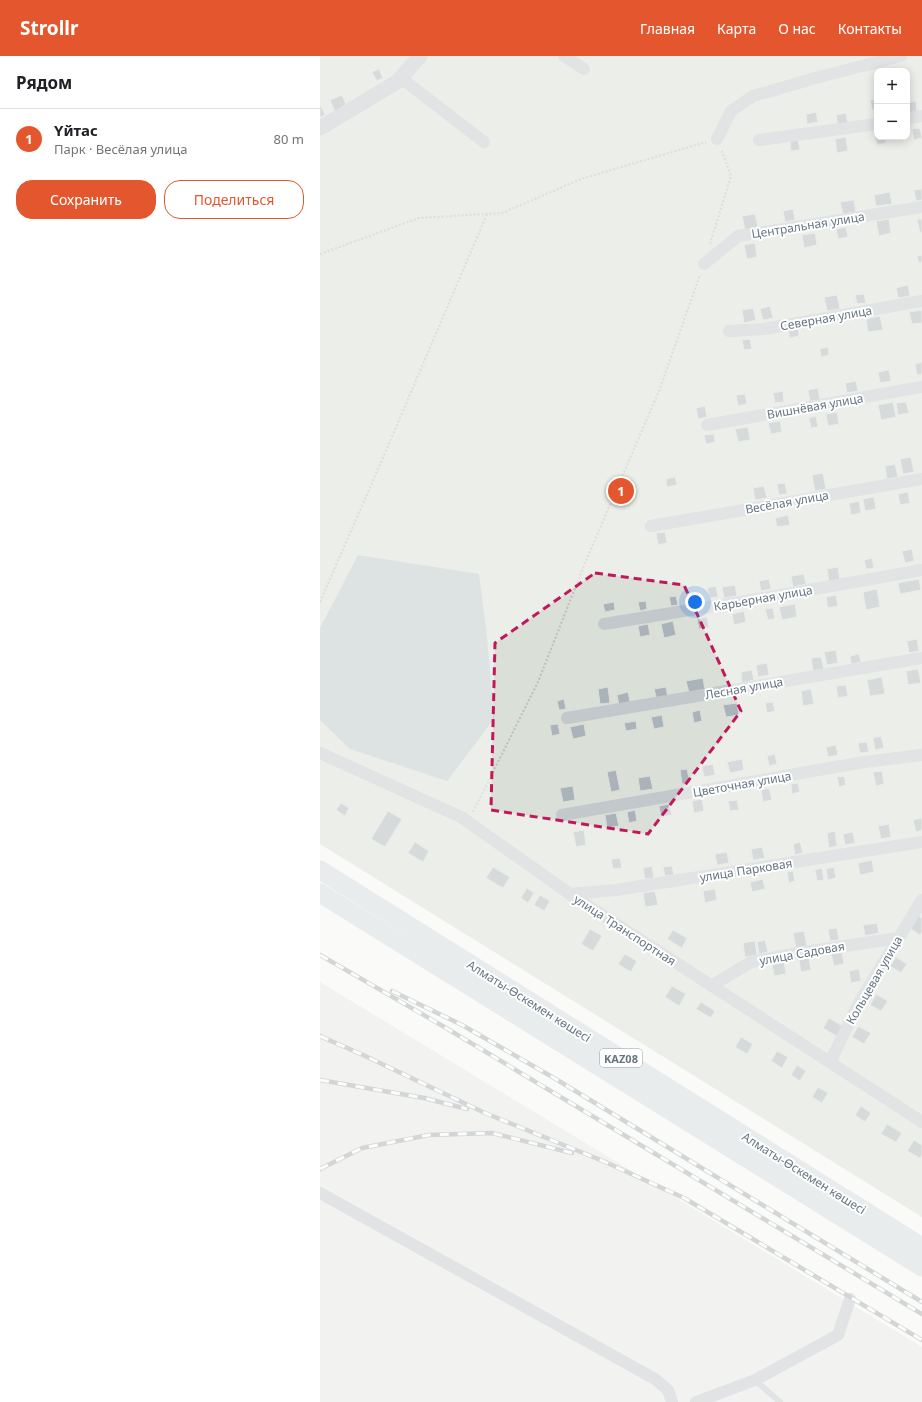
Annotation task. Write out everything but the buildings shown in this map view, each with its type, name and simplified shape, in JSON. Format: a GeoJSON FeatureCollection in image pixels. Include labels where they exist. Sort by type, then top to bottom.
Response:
{"type":"FeatureCollection","features":[{"type":"Feature","properties":{"kind":"highway","name":"Алматы-Өскемен көшесі"},"geometry":{"type":"LineString","coordinates":[[320,870],[793,1177],[922,1267]]}},
{"type":"Feature","properties":{"kind":"highway","name":"Алматы-Өскемен көшесі"},"geometry":{"type":"LineString","coordinates":[[320,893],[793,1177],[922,1247]]}},
{"type":"Feature","properties":{"kind":"street"},"geometry":{"type":"LineString","coordinates":[[320,128],[397,82],[420,56]]}},
{"type":"Feature","properties":{"kind":"street"},"geometry":{"type":"LineString","coordinates":[[564,56],[584,69]]}},
{"type":"Feature","properties":{"kind":"street"},"geometry":{"type":"LineString","coordinates":[[717,139],[731,111],[753,96],[819,77],[902,56]]}},
{"type":"Feature","properties":{"kind":"street"},"geometry":{"type":"LineString","coordinates":[[401,78],[484,142]]}},
{"type":"Feature","properties":{"kind":"street"},"geometry":{"type":"LineString","coordinates":[[910,118],[922,116]]}},
{"type":"Feature","properties":{"kind":"street"},"geometry":{"type":"LineString","coordinates":[[759,140],[874,124]]}},
{"type":"Feature","properties":{"kind":"street","name":"Центральная улица"},"geometry":{"type":"LineString","coordinates":[[704,264],[738,236],[922,207]]}},
{"type":"Feature","properties":{"kind":"street","name":"Северная улица"},"geometry":{"type":"LineString","coordinates":[[729,331],[764,329],[922,301]]}},
{"type":"Feature","properties":{"kind":"street","name":"Вишнёвая улица"},"geometry":{"type":"LineString","coordinates":[[707,425],[922,387]]}},
{"type":"Feature","properties":{"kind":"street","name":"Весёлая улица"},"geometry":{"type":"LineString","coordinates":[[651,526],[922,479]]}},
{"type":"Feature","properties":{"kind":"street","name":"Карьерная улица"},"geometry":{"type":"LineString","coordinates":[[604,624],[922,570]]}},
{"type":"Feature","properties":{"kind":"street","name":"Лесная улица"},"geometry":{"type":"LineString","coordinates":[[567,718],[922,658]]}},
{"type":"Feature","properties":{"kind":"street","name":"улица Транспортная"},"geometry":{"type":"LineString","coordinates":[[320,753],[461,816],[570,894],[922,1122]]}},
{"type":"Feature","properties":{"kind":"street","name":"Цветочная улица"},"geometry":{"type":"LineString","coordinates":[[562,815],[864,762],[922,755]]}},
{"type":"Feature","properties":{"kind":"street","name":"улица Парковая"},"geometry":{"type":"LineString","coordinates":[[570,894],[616,890],[922,842]]}},
{"type":"Feature","properties":{"kind":"street","name":"Кольцевая улица"},"geometry":{"type":"LineString","coordinates":[[830,1062],[860,1001],[922,900]]}},
{"type":"Feature","properties":{"kind":"street","name":"улица Садовая"},"geometry":{"type":"LineString","coordinates":[[711,986],[751,962],[796,953],[899,938]]}},
{"type":"Feature","properties":{"kind":"street"},"geometry":{"type":"LineString","coordinates":[[320,1193],[655,1379],[668,1390],[672,1402]]}},
{"type":"Feature","properties":{"kind":"street"},"geometry":{"type":"LineString","coordinates":[[696,1402],[755,1380],[838,1334],[850,1299]]}},
{"type":"Feature","properties":{"kind":"lane"},"geometry":{"type":"LineString","coordinates":[[755,1380],[780,1402]]}},
{"type":"Feature","properties":{"kind":"path"},"geometry":{"type":"LineString","coordinates":[[320,254],[419,218],[502,213],[580,178],[717,139],[731,176],[704,264],[659,391],[585,563],[538,682],[468,822]]}},
{"type":"Feature","properties":{"kind":"path"},"geometry":{"type":"LineString","coordinates":[[320,602],[389,446],[487,214]]}},
{"type":"Feature","properties":{"kind":"highlighted area"},"geometry":{"type":"Polygon","coordinates":[[[595,573],[684,585],[741,711],[648,834],[491,810],[495,643],[595,573]]]}},
{"type":"Feature","properties":{"kind":"shaded area"},"geometry":{"type":"Polygon","coordinates":[[[320,56],[922,56],[922,1217],[320,844],[320,56]]]}},
{"type":"Feature","properties":{"kind":"shaded area"},"geometry":{"type":"Polygon","coordinates":[[[358,555],[479,574],[487,637],[494,719],[447,781],[350,749],[320,720],[320,628],[358,555]]]}},
{"type":"Feature","properties":{"kind":"shaded area"},"geometry":{"type":"Polygon","coordinates":[[[320,982],[922,1347],[922,1402],[320,1402],[320,982]]]}},
{"type":"Feature","properties":{"kind":"railway"},"geometry":{"type":"LineString","coordinates":[[320,955],[441,1025],[922,1314]]}},
{"type":"Feature","properties":{"kind":"railway"},"geometry":{"type":"LineString","coordinates":[[392,991],[462,1025],[554,1078],[922,1302]]}},
{"type":"Feature","properties":{"kind":"railway"},"geometry":{"type":"LineString","coordinates":[[320,1036],[485,1113],[603,1161],[684,1198],[922,1340]]}},
{"type":"Feature","properties":{"kind":"railway"},"geometry":{"type":"LineString","coordinates":[[320,1080],[424,1098],[467,1109]]}},
{"type":"Feature","properties":{"kind":"railway"},"geometry":{"type":"LineString","coordinates":[[320,1169],[362,1148],[429,1135],[492,1133],[572,1153]]}},
{"type":"Feature","properties":{"kind":"place","name":"Үйтас"},"geometry":{"type":"Point","coordinates":[621,491]}}]}
